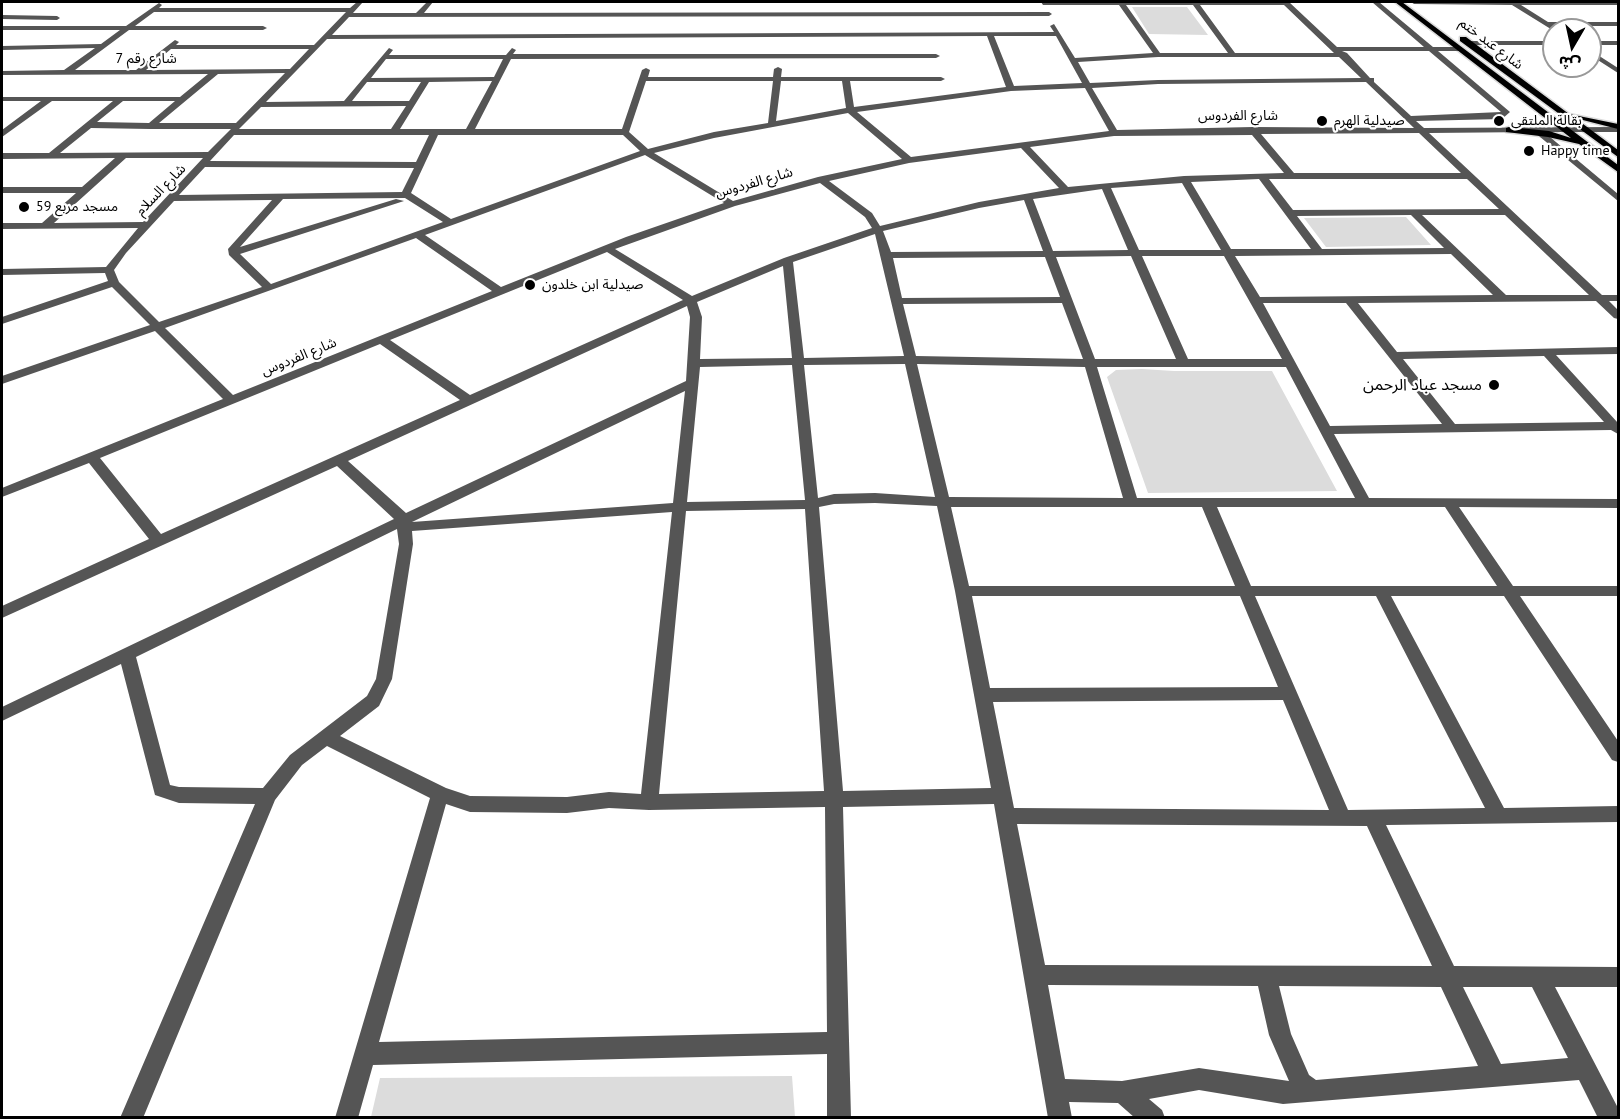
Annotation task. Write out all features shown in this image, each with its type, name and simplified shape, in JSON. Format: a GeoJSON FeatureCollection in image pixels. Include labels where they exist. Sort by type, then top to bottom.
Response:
{"type":"FeatureCollection","features":[{"type":"Feature","properties":{"kind":"main road","name":"شارع عبد ختم"},"geometry":{"type":"LineString","coordinates":[[1398,2],[1594,151]]}},
{"type":"Feature","properties":{"kind":"main road","name":"شارع عبد ختم"},"geometry":{"type":"LineString","coordinates":[[1413,2],[1616,152]]}},
{"type":"Feature","properties":{"kind":"main road"},"geometry":{"type":"LineString","coordinates":[[1509,130],[1540,124],[1536,113],[1525,99]]}},
{"type":"Feature","properties":{"kind":"main road"},"geometry":{"type":"LineString","coordinates":[[1556,109],[1587,120],[1618,127]]}},
{"type":"Feature","properties":{"kind":"main road"},"geometry":{"type":"LineString","coordinates":[[1509,130],[1538,132],[1567,139],[1594,151],[1618,169]]}},
{"type":"Feature","properties":{"kind":"main road"},"geometry":{"type":"LineString","coordinates":[[1616,152],[1611,138],[1618,134]]}},
{"type":"Feature","properties":{"kind":"street"},"geometry":{"type":"LineString","coordinates":[[67,72],[163,2]]}},
{"type":"Feature","properties":{"kind":"street","name":"شارع السلام"},"geometry":{"type":"LineString","coordinates":[[109,270],[122,250],[235,129],[360,2]]}},
{"type":"Feature","properties":{"kind":"street"},"geometry":{"type":"LineString","coordinates":[[417,16],[430,2]]}},
{"type":"Feature","properties":{"kind":"street"},"geometry":{"type":"LineString","coordinates":[[1114,133],[1072,60],[1043,2],[1286,2],[1618,316]]}},
{"type":"Feature","properties":{"kind":"street"},"geometry":{"type":"LineString","coordinates":[[1375,2],[1506,112],[1505,115],[1410,119]]}},
{"type":"Feature","properties":{"kind":"street"},"geometry":{"type":"LineString","coordinates":[[1413,2],[1618,3]]}},
{"type":"Feature","properties":{"kind":"street"},"geometry":{"type":"LineString","coordinates":[[1513,2],[1542,21]]}},
{"type":"Feature","properties":{"kind":"street"},"geometry":{"type":"LineString","coordinates":[[1121,3],[1158,55]]}},
{"type":"Feature","properties":{"kind":"street"},"geometry":{"type":"LineString","coordinates":[[1195,3],[1233,55]]}},
{"type":"Feature","properties":{"kind":"street"},"geometry":{"type":"LineString","coordinates":[[151,10],[283,10],[417,16],[657,37],[1058,34]]}},
{"type":"Feature","properties":{"kind":"street"},"geometry":{"type":"LineString","coordinates":[[257,34],[283,10]]}},
{"type":"Feature","properties":{"kind":"street"},"geometry":{"type":"LineString","coordinates":[[325,37],[399,37],[525,26],[553,12],[662,15],[725,11],[780,15],[827,11],[1049,14]]}},
{"type":"Feature","properties":{"kind":"street"},"geometry":{"type":"LineString","coordinates":[[923,14],[946,96]]}},
{"type":"Feature","properties":{"kind":"street"},"geometry":{"type":"LineString","coordinates":[[625,132],[657,37],[662,15]]}},
{"type":"Feature","properties":{"kind":"street"},"geometry":{"type":"LineString","coordinates":[[772,123],[778,78],[780,15]]}},
{"type":"Feature","properties":{"kind":"street"},"geometry":{"type":"LineString","coordinates":[[2,16],[63,18]]}},
{"type":"Feature","properties":{"kind":"street"},"geometry":{"type":"LineString","coordinates":[[24,28],[40,18]]}},
{"type":"Feature","properties":{"kind":"street"},"geometry":{"type":"LineString","coordinates":[[59,28],[75,18]]}},
{"type":"Feature","properties":{"kind":"street"},"geometry":{"type":"LineString","coordinates":[[130,18],[141,18]]}},
{"type":"Feature","properties":{"kind":"street"},"geometry":{"type":"LineString","coordinates":[[1602,24],[1618,24]]}},
{"type":"Feature","properties":{"kind":"street"},"geometry":{"type":"LineString","coordinates":[[469,132],[525,26]]}},
{"type":"Feature","properties":{"kind":"street"},"geometry":{"type":"LineString","coordinates":[[2,28],[263,28]]}},
{"type":"Feature","properties":{"kind":"street"},"geometry":{"type":"LineString","coordinates":[[138,72],[193,28]]}},
{"type":"Feature","properties":{"kind":"street"},"geometry":{"type":"LineString","coordinates":[[990,35],[1011,89]]}},
{"type":"Feature","properties":{"kind":"street"},"geometry":{"type":"LineString","coordinates":[[346,104],[399,37]]}},
{"type":"Feature","properties":{"kind":"street"},"geometry":{"type":"LineString","coordinates":[[244,47],[250,41]]}},
{"type":"Feature","properties":{"kind":"street"},"geometry":{"type":"LineString","coordinates":[[1468,43],[1542,43]]}},
{"type":"Feature","properties":{"kind":"street"},"geometry":{"type":"LineString","coordinates":[[1602,43],[1618,43]]}},
{"type":"Feature","properties":{"kind":"street"},"geometry":{"type":"LineString","coordinates":[[2,48],[104,46]]}},
{"type":"Feature","properties":{"kind":"street"},"geometry":{"type":"LineString","coordinates":[[169,47],[315,47]]}},
{"type":"Feature","properties":{"kind":"street"},"geometry":{"type":"LineString","coordinates":[[1337,49],[1459,49]]}},
{"type":"Feature","properties":{"kind":"street"},"geometry":{"type":"LineString","coordinates":[[1072,60],[1158,55],[1344,55]]}},
{"type":"Feature","properties":{"kind":"street"},"geometry":{"type":"LineString","coordinates":[[1201,55],[1208,63]]}},
{"type":"Feature","properties":{"kind":"street"},"geometry":{"type":"LineString","coordinates":[[383,57],[936,56]]}},
{"type":"Feature","properties":{"kind":"street"},"geometry":{"type":"LineString","coordinates":[[1614,65],[1618,71]]}},
{"type":"Feature","properties":{"kind":"street","name":"شارع رقم 7"},"geometry":{"type":"LineString","coordinates":[[2,73],[291,71]]}},
{"type":"Feature","properties":{"kind":"street"},"geometry":{"type":"LineString","coordinates":[[150,126],[215,72]]}},
{"type":"Feature","properties":{"kind":"street"},"geometry":{"type":"LineString","coordinates":[[1215,72],[1222,81]]}},
{"type":"Feature","properties":{"kind":"street"},"geometry":{"type":"LineString","coordinates":[[2,82],[15,73]]}},
{"type":"Feature","properties":{"kind":"street"},"geometry":{"type":"LineString","coordinates":[[846,78],[850,110],[909,160]]}},
{"type":"Feature","properties":{"kind":"street"},"geometry":{"type":"LineString","coordinates":[[394,132],[428,79]]}},
{"type":"Feature","properties":{"kind":"street"},"geometry":{"type":"LineString","coordinates":[[365,80],[497,79]]}},
{"type":"Feature","properties":{"kind":"street"},"geometry":{"type":"LineString","coordinates":[[643,80],[941,79]]}},
{"type":"Feature","properties":{"kind":"street"},"geometry":{"type":"LineString","coordinates":[[2,380],[269,288],[646,152],[772,123],[946,96],[1011,89],[1222,81],[1371,80]]}},
{"type":"Feature","properties":{"kind":"street"},"geometry":{"type":"LineString","coordinates":[[51,156],[122,98]]}},
{"type":"Feature","properties":{"kind":"street"},"geometry":{"type":"LineString","coordinates":[[2,99],[185,99]]}},
{"type":"Feature","properties":{"kind":"street"},"geometry":{"type":"LineString","coordinates":[[2,134],[50,99]]}},
{"type":"Feature","properties":{"kind":"street"},"geometry":{"type":"LineString","coordinates":[[259,105],[412,103]]}},
{"type":"Feature","properties":{"kind":"street"},"geometry":{"type":"LineString","coordinates":[[87,125],[394,132],[625,132],[646,152],[732,204]]}},
{"type":"Feature","properties":{"kind":"street","name":"شارع الفردوس"},"geometry":{"type":"LineString","coordinates":[[2,493],[607,248],[732,204],[821,179],[909,160],[1114,133],[1618,127]]}},
{"type":"Feature","properties":{"kind":"street"},"geometry":{"type":"LineString","coordinates":[[1253,130],[1291,176]]}},
{"type":"Feature","properties":{"kind":"street"},"geometry":{"type":"LineString","coordinates":[[233,253],[408,196],[435,132]]}},
{"type":"Feature","properties":{"kind":"street"},"geometry":{"type":"LineString","coordinates":[[1538,132],[1618,198]]}},
{"type":"Feature","properties":{"kind":"street"},"geometry":{"type":"LineString","coordinates":[[1022,144],[1066,190]]}},
{"type":"Feature","properties":{"kind":"street"},"geometry":{"type":"LineString","coordinates":[[44,226],[124,155]]}},
{"type":"Feature","properties":{"kind":"street"},"geometry":{"type":"LineString","coordinates":[[2,156],[212,155]]}},
{"type":"Feature","properties":{"kind":"street"},"geometry":{"type":"LineString","coordinates":[[204,164],[421,165]]}},
{"type":"Feature","properties":{"kind":"street"},"geometry":{"type":"LineString","coordinates":[[2,612],[339,460],[467,399],[691,300],[788,260],[879,229],[944,212],[1066,190],[1105,186],[1184,179],[1262,176],[1469,176]]}},
{"type":"Feature","properties":{"kind":"street"},"geometry":{"type":"LineString","coordinates":[[1262,176],[1319,252]]}},
{"type":"Feature","properties":{"kind":"street"},"geometry":{"type":"LineString","coordinates":[[821,179],[869,215],[879,229],[898,301],[945,502],[963,591],[1036,975],[1060,1118]]}},
{"type":"Feature","properties":{"kind":"street"},"geometry":{"type":"LineString","coordinates":[[1184,179],[1256,300],[1365,503]]}},
{"type":"Feature","properties":{"kind":"street"},"geometry":{"type":"LineString","coordinates":[[1105,186],[1185,363]]}},
{"type":"Feature","properties":{"kind":"street"},"geometry":{"type":"LineString","coordinates":[[2,197],[6,190],[85,190]]}},
{"type":"Feature","properties":{"kind":"street"},"geometry":{"type":"LineString","coordinates":[[173,198],[408,196],[451,223]]}},
{"type":"Feature","properties":{"kind":"street"},"geometry":{"type":"LineString","coordinates":[[233,253],[236,245],[280,197]]}},
{"type":"Feature","properties":{"kind":"street"},"geometry":{"type":"LineString","coordinates":[[1028,197],[1090,363],[1131,501]]}},
{"type":"Feature","properties":{"kind":"street"},"geometry":{"type":"LineString","coordinates":[[1290,213],[1509,212]]}},
{"type":"Feature","properties":{"kind":"street"},"geometry":{"type":"LineString","coordinates":[[1413,213],[1502,298]]}},
{"type":"Feature","properties":{"kind":"street"},"geometry":{"type":"LineString","coordinates":[[2,226],[146,225]]}},
{"type":"Feature","properties":{"kind":"street"},"geometry":{"type":"LineString","coordinates":[[418,235],[500,291]]}},
{"type":"Feature","properties":{"kind":"street"},"geometry":{"type":"LineString","coordinates":[[607,248],[691,300],[696,317],[694,363],[649,802]]}},
{"type":"Feature","properties":{"kind":"street"},"geometry":{"type":"LineString","coordinates":[[886,255],[1455,251]]}},
{"type":"Feature","properties":{"kind":"street"},"geometry":{"type":"LineString","coordinates":[[233,253],[269,288]]}},
{"type":"Feature","properties":{"kind":"street"},"geometry":{"type":"LineString","coordinates":[[788,260],[812,504],[834,798],[839,1118]]}},
{"type":"Feature","properties":{"kind":"street"},"geometry":{"type":"LineString","coordinates":[[2,272],[109,270],[114,283],[231,401]]}},
{"type":"Feature","properties":{"kind":"street"},"geometry":{"type":"LineString","coordinates":[[2,321],[114,283]]}},
{"type":"Feature","properties":{"kind":"street"},"geometry":{"type":"LineString","coordinates":[[1348,298],[1452,429]]}},
{"type":"Feature","properties":{"kind":"street"},"geometry":{"type":"LineString","coordinates":[[1256,300],[1618,298]]}},
{"type":"Feature","properties":{"kind":"street"},"geometry":{"type":"LineString","coordinates":[[898,301],[1068,300]]}},
{"type":"Feature","properties":{"kind":"street"},"geometry":{"type":"LineString","coordinates":[[381,340],[467,399]]}},
{"type":"Feature","properties":{"kind":"street"},"geometry":{"type":"LineString","coordinates":[[1393,356],[1618,350]]}},
{"type":"Feature","properties":{"kind":"street"},"geometry":{"type":"LineString","coordinates":[[1547,352],[1617,428]]}},
{"type":"Feature","properties":{"kind":"street"},"geometry":{"type":"LineString","coordinates":[[694,363],[911,360],[1290,363]]}},
{"type":"Feature","properties":{"kind":"street"},"geometry":{"type":"LineString","coordinates":[[2,714],[406,524],[692,383]]}},
{"type":"Feature","properties":{"kind":"street"},"geometry":{"type":"LineString","coordinates":[[1326,430],[1617,428]]}},
{"type":"Feature","properties":{"kind":"street"},"geometry":{"type":"LineString","coordinates":[[92,457],[159,542]]}},
{"type":"Feature","properties":{"kind":"street"},"geometry":{"type":"LineString","coordinates":[[339,460],[406,524],[678,507],[812,504],[834,500],[875,498],[945,502],[1618,503]]}},
{"type":"Feature","properties":{"kind":"street"},"geometry":{"type":"LineString","coordinates":[[1207,501],[1342,818]]}},
{"type":"Feature","properties":{"kind":"street"},"geometry":{"type":"LineString","coordinates":[[1450,504],[1618,755]]}},
{"type":"Feature","properties":{"kind":"street"},"geometry":{"type":"LineString","coordinates":[[131,1118],[267,796],[296,760],[373,701],[382,685],[406,524]]}},
{"type":"Feature","properties":{"kind":"street"},"geometry":{"type":"LineString","coordinates":[[963,591],[1618,591]]}},
{"type":"Feature","properties":{"kind":"street"},"geometry":{"type":"LineString","coordinates":[[1380,591],[1498,815]]}},
{"type":"Feature","properties":{"kind":"street"},"geometry":{"type":"LineString","coordinates":[[126,654],[162,790],[179,795],[267,796]]}},
{"type":"Feature","properties":{"kind":"street"},"geometry":{"type":"LineString","coordinates":[[982,695],[1288,693]]}},
{"type":"Feature","properties":{"kind":"street"},"geometry":{"type":"LineString","coordinates":[[326,737],[440,794],[470,804],[567,806],[609,800],[649,802],[1002,796]]}},
{"type":"Feature","properties":{"kind":"street"},"geometry":{"type":"LineString","coordinates":[[346,1118],[440,794]]}},
{"type":"Feature","properties":{"kind":"street"},"geometry":{"type":"LineString","coordinates":[[1006,816],[1373,818],[1618,814]]}},
{"type":"Feature","properties":{"kind":"street"},"geometry":{"type":"LineString","coordinates":[[1373,818],[1494,1075]]}},
{"type":"Feature","properties":{"kind":"street"},"geometry":{"type":"LineString","coordinates":[[1036,975],[1618,977]]}},
{"type":"Feature","properties":{"kind":"street"},"geometry":{"type":"LineString","coordinates":[[1266,976],[1280,1035],[1301,1083],[1312,1092]]}},
{"type":"Feature","properties":{"kind":"street"},"geometry":{"type":"LineString","coordinates":[[1538,976],[1611,1118]]}},
{"type":"Feature","properties":{"kind":"street"},"geometry":{"type":"LineString","coordinates":[[364,1054],[837,1043]]}},
{"type":"Feature","properties":{"kind":"street"},"geometry":{"type":"LineString","coordinates":[[1055,1090],[1122,1092],[1199,1079],[1283,1093],[1312,1092],[1585,1068]]}},
{"type":"Feature","properties":{"kind":"street"},"geometry":{"type":"LineString","coordinates":[[1122,1092],[1154,1118]]}},
{"type":"Feature","properties":{"kind":"shaded area"},"geometry":{"type":"Polygon","coordinates":[[[1132,7],[1187,7],[1208,35],[1149,34],[1132,7]]]}},
{"type":"Feature","properties":{"kind":"shaded area"},"geometry":{"type":"Polygon","coordinates":[[[1406,217],[1431,245],[1326,247],[1304,218],[1406,217]]]}},
{"type":"Feature","properties":{"kind":"shaded area"},"geometry":{"type":"Polygon","coordinates":[[[1116,370],[1272,371],[1337,491],[1148,493],[1107,377],[1116,370]]]}},
{"type":"Feature","properties":{"kind":"shaded area"},"geometry":{"type":"Polygon","coordinates":[[[792,1076],[795,1117],[371,1117],[380,1078],[792,1076]]]}},
{"type":"Feature","properties":{"kind":"place","name":"صيدلية الهرم"},"geometry":{"type":"Point","coordinates":[1322,121]}},
{"type":"Feature","properties":{"kind":"place","name":"بقالة الملتقى"},"geometry":{"type":"Point","coordinates":[1499,121]}},
{"type":"Feature","properties":{"kind":"place","name":"Happy time"},"geometry":{"type":"Point","coordinates":[1529,151]}},
{"type":"Feature","properties":{"kind":"place","name":"مسجد مربع 59"},"geometry":{"type":"Point","coordinates":[24,207]}},
{"type":"Feature","properties":{"kind":"place","name":"صيدلية ابن خلدون"},"geometry":{"type":"Point","coordinates":[530,285]}},
{"type":"Feature","properties":{"kind":"place","name":"مسجد عباد الرحمن"},"geometry":{"type":"Point","coordinates":[1494,385]}}]}
